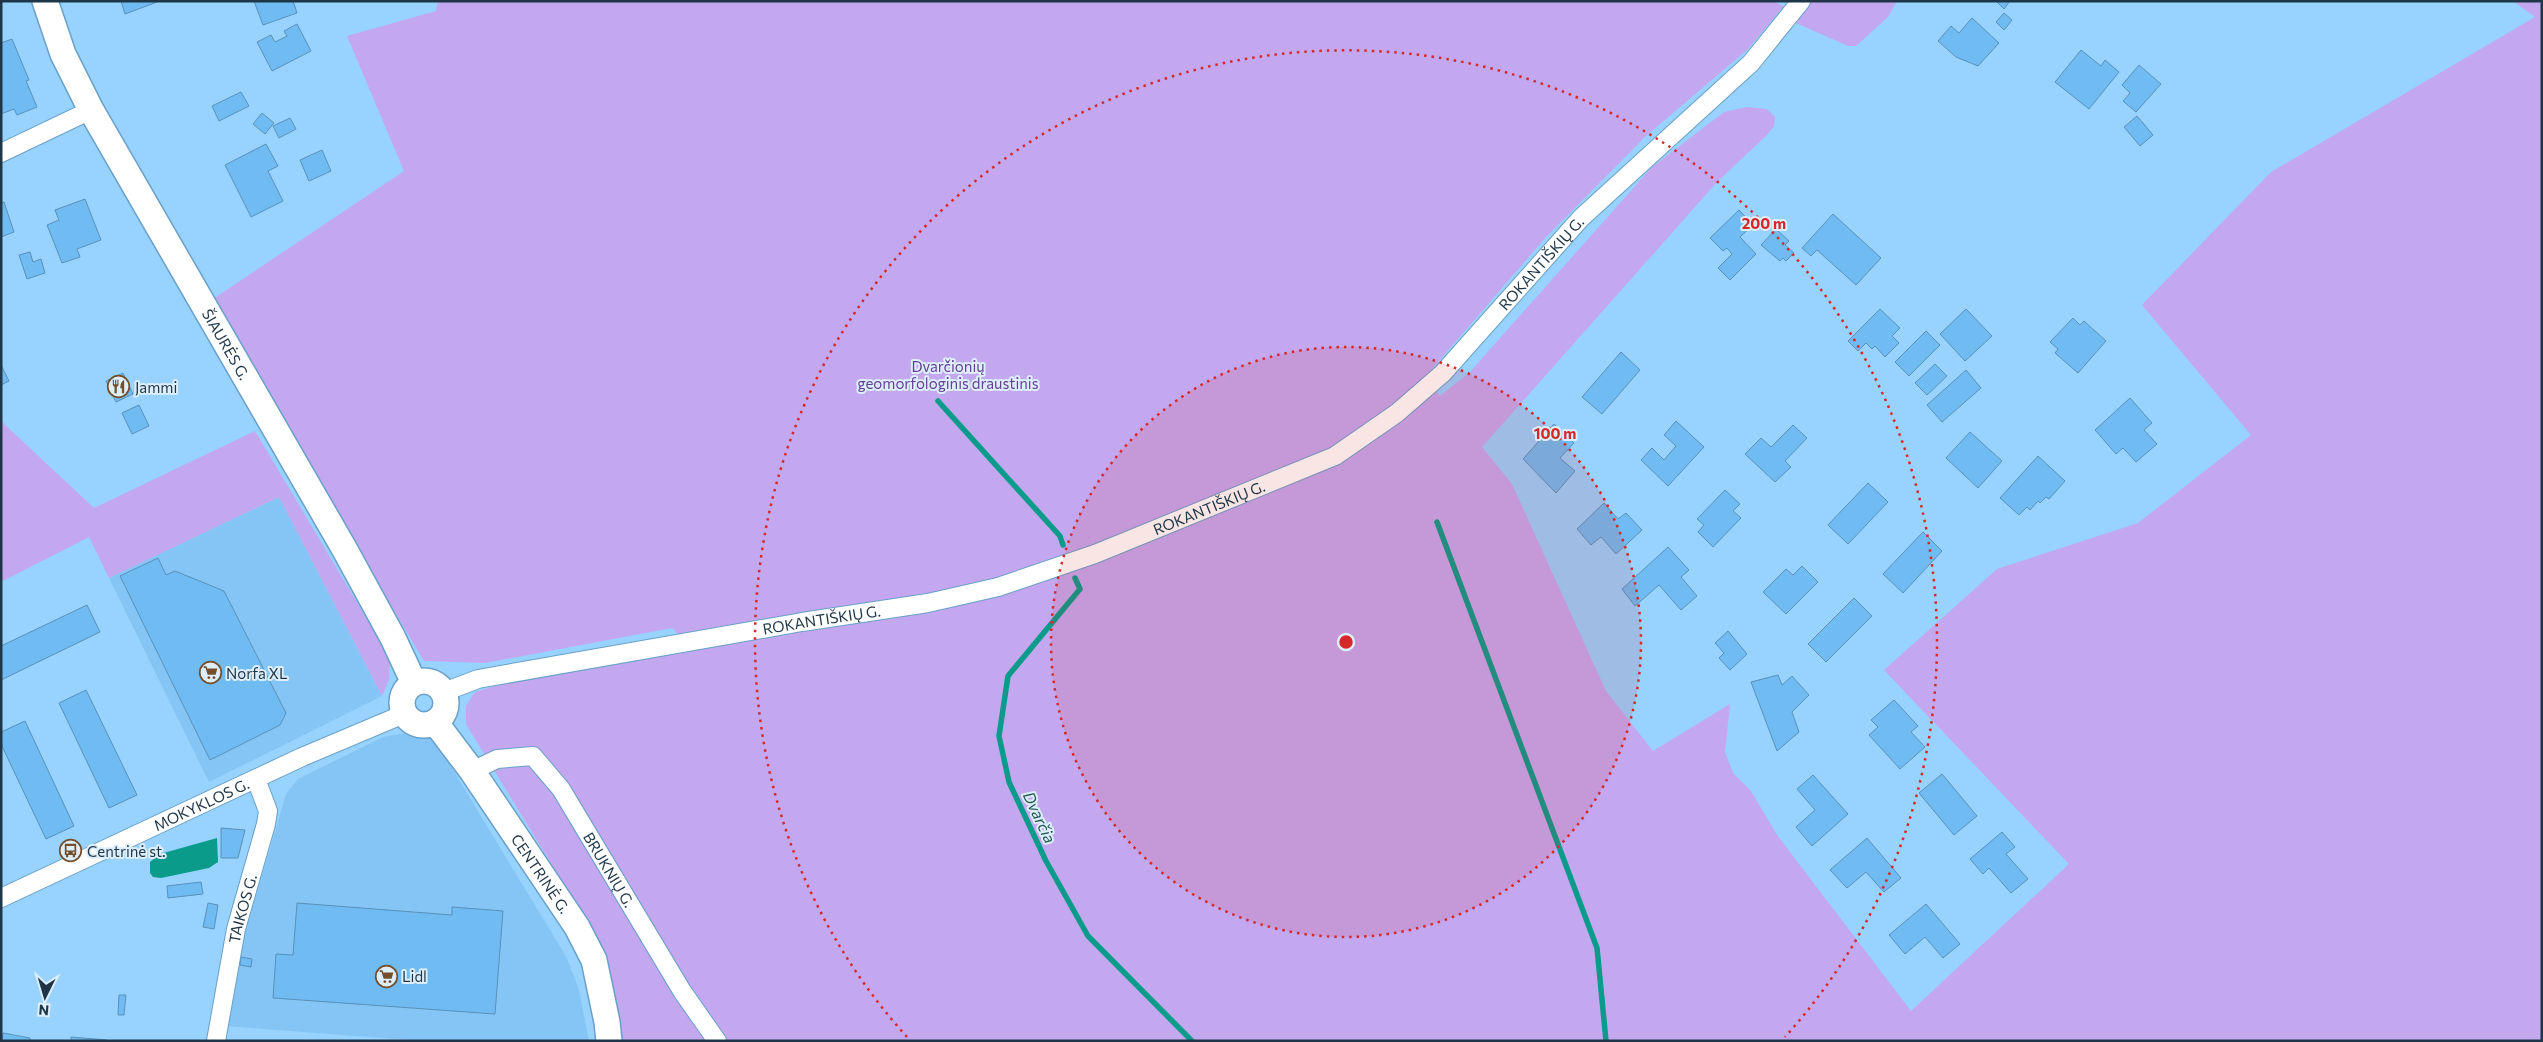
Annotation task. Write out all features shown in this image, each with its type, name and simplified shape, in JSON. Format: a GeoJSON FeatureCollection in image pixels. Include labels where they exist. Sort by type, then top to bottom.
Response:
{"type":"FeatureCollection","features":[{"type":"Feature","properties":{"kind":"main road","name":"ŠIAURĖS G."},"geometry":{"type":"LineString","coordinates":[[45,1],[63,54],[91,110],[345,550],[393,638],[414,683]]}},
{"type":"Feature","properties":{"kind":"main road"},"geometry":{"type":"LineString","coordinates":[[428,681],[437,685],[444,692],[446,702],[444,712],[435,722],[420,725],[411,721],[404,714],[403,694],[414,683],[428,681]]}},
{"type":"Feature","properties":{"kind":"main road","name":"CENTRINĖ G."},"geometry":{"type":"LineString","coordinates":[[435,722],[472,771],[577,928],[594,960],[608,1022],[609,1041]]}},
{"type":"Feature","properties":{"kind":"street","name":"ROKANTIŠKIŲ G."},"geometry":{"type":"LineString","coordinates":[[444,692],[478,678],[802,622],[928,603],[998,587],[1095,554],[1335,456],[1397,413],[1443,373],[1581,218],[1751,64],[1801,1]]}},
{"type":"Feature","properties":{"kind":"street"},"geometry":{"type":"LineString","coordinates":[[1,153],[91,110]]}},
{"type":"Feature","properties":{"kind":"street","name":"MOKYKLOS G."},"geometry":{"type":"LineString","coordinates":[[1,898],[256,779],[404,714]]}},
{"type":"Feature","properties":{"kind":"street","name":"BRUKNIŲ G."},"geometry":{"type":"LineString","coordinates":[[472,771],[497,759],[533,756],[561,790],[682,990],[718,1041]]}},
{"type":"Feature","properties":{"kind":"street","name":"TAIKOS G."},"geometry":{"type":"LineString","coordinates":[[216,1041],[236,929],[268,811],[256,779]]}},
{"type":"Feature","properties":{"kind":"shaded area"},"geometry":{"type":"Polygon","coordinates":[[[279,497],[382,696],[209,782],[109,578],[279,497]]]}},
{"type":"Feature","properties":{"kind":"shaded area"},"geometry":{"type":"Polygon","coordinates":[[[422,730],[433,737],[567,958],[579,990],[589,1041],[421,1041],[225,1026],[239,954],[286,794],[298,779],[383,737],[422,730]]]}},
{"type":"Feature","properties":{"kind":"shaded area"},"geometry":{"type":"Polygon","coordinates":[[[217,838],[218,862],[209,868],[161,878],[153,877],[150,873],[150,862],[160,854],[217,838]]]}},
{"type":"Feature","properties":{"kind":"green space","name":"Dvarčionių geomorfologinis draustinis"},"geometry":{"type":"Polygon","coordinates":[[[438,1],[1772,1],[1784,6],[1747,50],[1646,136],[1546,237],[1425,377],[1440,396],[1469,373],[1652,167],[1724,112],[1747,107],[1767,109],[1775,117],[1774,126],[1767,135],[1718,181],[1482,447],[1512,484],[1606,691],[1653,751],[1730,704],[1725,752],[1733,773],[1751,791],[1777,835],[1911,1011],[2069,864],[1884,670],[1997,569],[2138,523],[2251,435],[2142,305],[2271,172],[2535,17],[2513,1],[2542,1],[2542,1041],[622,1041],[619,1014],[613,988],[605,963],[594,939],[569,892],[466,724],[466,706],[475,692],[515,680],[692,648],[672,628],[485,663],[424,661],[210,301],[404,171],[347,36],[436,11],[438,1]]]}},
{"type":"Feature","properties":{"kind":"green space"},"geometry":{"type":"Polygon","coordinates":[[[1810,1],[1897,1],[1888,17],[1856,46],[1848,46],[1796,23],[1810,1]]]}},
{"type":"Feature","properties":{"kind":"green space"},"geometry":{"type":"Polygon","coordinates":[[[1,421],[94,508],[255,431],[390,658],[389,680],[382,696],[279,497],[109,578],[89,537],[1,582],[1,421]]]}},
{"type":"Feature","properties":{"kind":"building"},"geometry":{"type":"Polygon","coordinates":[[[121,1],[157,1],[157,2],[125,14],[121,1]]]}},
{"type":"Feature","properties":{"kind":"building"},"geometry":{"type":"Polygon","coordinates":[[[254,1],[293,1],[297,13],[263,25],[254,1]]]}},
{"type":"Feature","properties":{"kind":"building"},"geometry":{"type":"Polygon","coordinates":[[[1996,1],[2010,1],[2004,9],[1996,1]]]}},
{"type":"Feature","properties":{"kind":"building"},"geometry":{"type":"Polygon","coordinates":[[[2004,13],[2012,20],[2004,30],[1996,22],[2004,13]]]}},
{"type":"Feature","properties":{"kind":"building"},"geometry":{"type":"Polygon","coordinates":[[[1972,18],[1999,43],[1978,66],[1956,57],[1938,41],[1951,26],[1959,33],[1972,18]]]}},
{"type":"Feature","properties":{"kind":"building"},"geometry":{"type":"Polygon","coordinates":[[[297,24],[311,51],[272,71],[257,42],[271,35],[275,42],[287,36],[284,31],[297,24]]]}},
{"type":"Feature","properties":{"kind":"building"},"geometry":{"type":"Polygon","coordinates":[[[12,39],[29,80],[26,81],[37,107],[17,115],[14,109],[1,114],[1,43],[12,39]]]}},
{"type":"Feature","properties":{"kind":"building"},"geometry":{"type":"Polygon","coordinates":[[[2081,50],[2101,66],[2105,60],[2119,72],[2089,109],[2055,82],[2081,50]]]}},
{"type":"Feature","properties":{"kind":"building"},"geometry":{"type":"Polygon","coordinates":[[[2139,65],[2161,84],[2136,112],[2123,101],[2130,93],[2122,85],[2139,65]]]}},
{"type":"Feature","properties":{"kind":"building"},"geometry":{"type":"Polygon","coordinates":[[[241,92],[249,106],[219,121],[212,106],[241,92]]]}},
{"type":"Feature","properties":{"kind":"building"},"geometry":{"type":"Polygon","coordinates":[[[262,113],[274,123],[265,134],[253,124],[262,113]]]}},
{"type":"Feature","properties":{"kind":"building"},"geometry":{"type":"Polygon","coordinates":[[[2137,116],[2153,135],[2140,146],[2124,127],[2137,116]]]}},
{"type":"Feature","properties":{"kind":"building"},"geometry":{"type":"Polygon","coordinates":[[[290,118],[296,129],[279,138],[273,126],[290,118]]]}},
{"type":"Feature","properties":{"kind":"building"},"geometry":{"type":"Polygon","coordinates":[[[266,144],[278,166],[268,171],[283,201],[251,217],[225,165],[266,144]]]}},
{"type":"Feature","properties":{"kind":"building"},"geometry":{"type":"Polygon","coordinates":[[[322,150],[331,171],[309,181],[300,160],[322,150]]]}},
{"type":"Feature","properties":{"kind":"building"},"geometry":{"type":"Polygon","coordinates":[[[85,199],[101,240],[77,249],[80,257],[62,263],[47,225],[59,220],[55,210],[85,199]]]}},
{"type":"Feature","properties":{"kind":"building"},"geometry":{"type":"Polygon","coordinates":[[[4,202],[14,232],[1,237],[1,203],[4,202]]]}},
{"type":"Feature","properties":{"kind":"building"},"geometry":{"type":"Polygon","coordinates":[[[1739,210],[1753,225],[1740,237],[1756,254],[1730,280],[1718,268],[1732,254],[1727,248],[1723,251],[1710,238],[1739,210]]]}},
{"type":"Feature","properties":{"kind":"building"},"geometry":{"type":"Polygon","coordinates":[[[1833,214],[1881,258],[1856,285],[1817,250],[1811,256],[1802,248],[1833,214]]]}},
{"type":"Feature","properties":{"kind":"building"},"geometry":{"type":"Polygon","coordinates":[[[1776,229],[1789,241],[1785,245],[1794,253],[1786,261],[1783,258],[1780,261],[1761,245],[1776,229]]]}},
{"type":"Feature","properties":{"kind":"building"},"geometry":{"type":"Polygon","coordinates":[[[30,252],[33,262],[41,259],[45,273],[27,279],[19,255],[30,252]]]}},
{"type":"Feature","properties":{"kind":"building"},"geometry":{"type":"Polygon","coordinates":[[[1880,309],[1900,328],[1892,336],[1899,343],[1885,357],[1875,346],[1872,349],[1866,343],[1858,351],[1848,341],[1880,309]]]}},
{"type":"Feature","properties":{"kind":"building"},"geometry":{"type":"Polygon","coordinates":[[[1966,309],[1992,336],[1965,361],[1940,334],[1966,309]]]}},
{"type":"Feature","properties":{"kind":"building"},"geometry":{"type":"Polygon","coordinates":[[[2073,318],[2080,325],[2084,321],[2106,341],[2078,373],[2055,353],[2058,349],[2050,342],[2073,318]]]}},
{"type":"Feature","properties":{"kind":"building"},"geometry":{"type":"Polygon","coordinates":[[[1926,331],[1940,345],[1909,376],[1895,362],[1926,331]]]}},
{"type":"Feature","properties":{"kind":"building"},"geometry":{"type":"Polygon","coordinates":[[[1621,352],[1640,370],[1602,414],[1582,397],[1621,352]]]}},
{"type":"Feature","properties":{"kind":"building"},"geometry":{"type":"Polygon","coordinates":[[[1935,364],[1947,376],[1927,395],[1915,383],[1935,364]]]}},
{"type":"Feature","properties":{"kind":"building"},"geometry":{"type":"Polygon","coordinates":[[[1,365],[9,381],[1,385],[1,365]]]}},
{"type":"Feature","properties":{"kind":"building"},"geometry":{"type":"Polygon","coordinates":[[[1966,370],[1981,388],[1942,422],[1927,405],[1966,370]]]}},
{"type":"Feature","properties":{"kind":"building","name":"Jammi"},"geometry":{"type":"Polygon","coordinates":[[[123,373],[133,394],[116,402],[106,381],[123,373]]]}},
{"type":"Feature","properties":{"kind":"building"},"geometry":{"type":"Polygon","coordinates":[[[2130,398],[2152,423],[2144,430],[2157,444],[2136,462],[2123,448],[2116,454],[2095,430],[2130,398]]]}},
{"type":"Feature","properties":{"kind":"building"},"geometry":{"type":"Polygon","coordinates":[[[139,405],[149,426],[132,434],[122,413],[139,405]]]}},
{"type":"Feature","properties":{"kind":"building"},"geometry":{"type":"Polygon","coordinates":[[[1676,421],[1704,447],[1668,486],[1641,460],[1652,448],[1664,460],[1676,446],[1664,435],[1676,421]]]}},
{"type":"Feature","properties":{"kind":"building"},"geometry":{"type":"Polygon","coordinates":[[[1554,424],[1574,443],[1560,458],[1575,471],[1556,493],[1523,459],[1554,424]]]}},
{"type":"Feature","properties":{"kind":"building"},"geometry":{"type":"Polygon","coordinates":[[[1793,425],[1807,438],[1785,461],[1791,467],[1775,482],[1745,454],[1761,438],[1771,447],[1793,425]]]}},
{"type":"Feature","properties":{"kind":"building"},"geometry":{"type":"Polygon","coordinates":[[[1970,432],[2002,461],[1978,488],[1946,458],[1970,432]]]}},
{"type":"Feature","properties":{"kind":"building"},"geometry":{"type":"Polygon","coordinates":[[[2038,456],[2065,481],[2049,499],[2046,497],[2040,503],[2038,501],[2030,510],[2027,507],[2019,515],[2000,498],[2038,456]]]}},
{"type":"Feature","properties":{"kind":"building"},"geometry":{"type":"Polygon","coordinates":[[[1868,483],[1888,502],[1848,544],[1828,525],[1868,483]]]}},
{"type":"Feature","properties":{"kind":"building"},"geometry":{"type":"Polygon","coordinates":[[[1725,490],[1740,504],[1733,511],[1741,518],[1713,547],[1698,532],[1704,525],[1697,519],[1725,490]]]}},
{"type":"Feature","properties":{"kind":"building"},"geometry":{"type":"Polygon","coordinates":[[[1604,503],[1618,519],[1626,513],[1642,530],[1616,554],[1601,537],[1591,545],[1577,529],[1604,503]]]}},
{"type":"Feature","properties":{"kind":"building"},"geometry":{"type":"Polygon","coordinates":[[[1923,532],[1942,551],[1903,593],[1883,574],[1923,532]]]}},
{"type":"Feature","properties":{"kind":"building"},"geometry":{"type":"Polygon","coordinates":[[[1668,547],[1689,570],[1681,577],[1697,596],[1681,610],[1659,585],[1635,606],[1622,589],[1668,547]]]}},
{"type":"Feature","properties":{"kind":"building"},"geometry":{"type":"Polygon","coordinates":[[[158,558],[166,575],[175,571],[224,591],[286,713],[280,725],[210,760],[120,576],[158,558]]]}},
{"type":"Feature","properties":{"kind":"building"},"geometry":{"type":"Polygon","coordinates":[[[1802,566],[1818,582],[1786,614],[1763,592],[1786,569],[1793,575],[1802,566]]]}},
{"type":"Feature","properties":{"kind":"building"},"geometry":{"type":"Polygon","coordinates":[[[1854,598],[1872,616],[1826,662],[1808,644],[1854,598]]]}},
{"type":"Feature","properties":{"kind":"building"},"geometry":{"type":"Polygon","coordinates":[[[87,605],[100,632],[1,680],[1,646],[87,605]]]}},
{"type":"Feature","properties":{"kind":"building"},"geometry":{"type":"Polygon","coordinates":[[[1728,631],[1747,654],[1730,670],[1719,658],[1724,653],[1715,643],[1728,631]]]}},
{"type":"Feature","properties":{"kind":"building"},"geometry":{"type":"Polygon","coordinates":[[[1778,675],[1782,685],[1792,676],[1809,695],[1792,712],[1799,732],[1777,751],[1751,682],[1778,675]]]}},
{"type":"Feature","properties":{"kind":"building"},"geometry":{"type":"Polygon","coordinates":[[[86,690],[137,795],[109,808],[59,703],[86,690]]]}},
{"type":"Feature","properties":{"kind":"building"},"geometry":{"type":"Polygon","coordinates":[[[1894,700],[1918,726],[1911,732],[1925,747],[1900,769],[1869,735],[1878,727],[1871,720],[1894,700]]]}},
{"type":"Feature","properties":{"kind":"building"},"geometry":{"type":"Polygon","coordinates":[[[25,721],[74,826],[46,839],[1,744],[1,732],[25,721]]]}},
{"type":"Feature","properties":{"kind":"building"},"geometry":{"type":"Polygon","coordinates":[[[1942,774],[1977,816],[1954,835],[1919,793],[1942,774]]]}},
{"type":"Feature","properties":{"kind":"building"},"geometry":{"type":"Polygon","coordinates":[[[1813,775],[1848,814],[1812,846],[1796,827],[1815,810],[1797,789],[1813,775]]]}},
{"type":"Feature","properties":{"kind":"building"},"geometry":{"type":"Polygon","coordinates":[[[221,828],[245,830],[238,858],[221,858],[221,828]]]}},
{"type":"Feature","properties":{"kind":"building"},"geometry":{"type":"Polygon","coordinates":[[[2002,832],[2015,847],[2006,854],[2028,879],[2011,893],[1989,868],[1983,874],[1970,859],[2002,832]]]}},
{"type":"Feature","properties":{"kind":"building"},"geometry":{"type":"Polygon","coordinates":[[[1867,838],[1901,878],[1884,892],[1866,872],[1847,888],[1830,870],[1867,838]]]}},
{"type":"Feature","properties":{"kind":"building"},"geometry":{"type":"Polygon","coordinates":[[[201,882],[203,894],[168,898],[167,886],[201,882]]]}},
{"type":"Feature","properties":{"kind":"building"},"geometry":{"type":"Polygon","coordinates":[[[208,903],[218,905],[214,929],[203,927],[208,903]]]}},
{"type":"Feature","properties":{"kind":"building","name":"Lidl"},"geometry":{"type":"Polygon","coordinates":[[[297,903],[452,915],[452,907],[503,911],[495,1014],[273,998],[276,954],[293,955],[297,903]]]}},
{"type":"Feature","properties":{"kind":"building"},"geometry":{"type":"Polygon","coordinates":[[[1926,904],[1960,944],[1943,958],[1925,937],[1905,954],[1889,935],[1926,904]]]}},
{"type":"Feature","properties":{"kind":"building"},"geometry":{"type":"Polygon","coordinates":[[[241,957],[252,959],[251,967],[240,965],[241,957]]]}},
{"type":"Feature","properties":{"kind":"building"},"geometry":{"type":"Polygon","coordinates":[[[119,995],[126,995],[124,1015],[118,1015],[119,995]]]}},
{"type":"Feature","properties":{"kind":"building"},"geometry":{"type":"Polygon","coordinates":[[[3,1033],[30,1038],[30,1041],[2,1041],[3,1033]]]}},
{"type":"Feature","properties":{"kind":"building"},"geometry":{"type":"Polygon","coordinates":[[[71,1037],[107,1040],[107,1041],[71,1041],[71,1037]]]}},
{"type":"Feature","properties":{"kind":"waterway","name":"Dvarčia"},"geometry":{"type":"LineString","coordinates":[[938,401],[1060,536],[1063,545]]}},
{"type":"Feature","properties":{"kind":"waterway"},"geometry":{"type":"LineString","coordinates":[[1437,522],[1597,948],[1606,1041]]}},
{"type":"Feature","properties":{"kind":"waterway","name":"Dvarčia"},"geometry":{"type":"LineString","coordinates":[[1075,578],[1080,589],[1008,676],[999,736],[1009,782],[1046,861],[1088,936],[1192,1041]]}},
{"type":"Feature","properties":{"kind":"place","name":"Jammi"},"geometry":{"type":"Point","coordinates":[119,387]}},
{"type":"Feature","properties":{"kind":"place","name":"Norfa XL"},"geometry":{"type":"Point","coordinates":[210,673]}},
{"type":"Feature","properties":{"kind":"place","name":"Centrinė st."},"geometry":{"type":"Point","coordinates":[71,851]}},
{"type":"Feature","properties":{"kind":"place","name":"Lidl"},"geometry":{"type":"Point","coordinates":[386,976]}}]}
